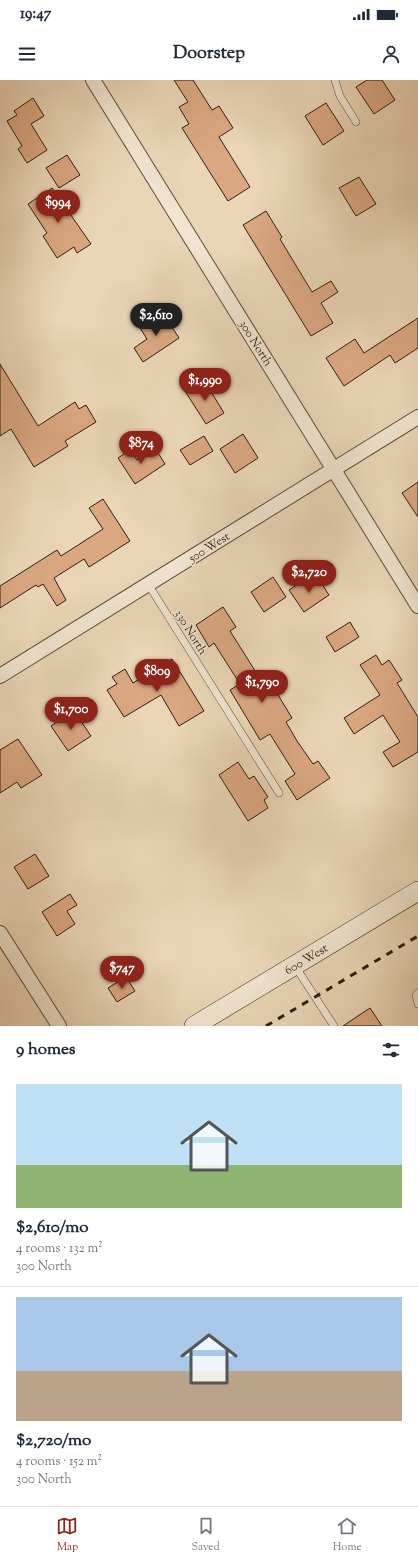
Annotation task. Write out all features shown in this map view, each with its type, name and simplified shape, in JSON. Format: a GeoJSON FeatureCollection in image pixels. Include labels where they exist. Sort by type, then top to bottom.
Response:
{"type":"FeatureCollection","features":[{"type":"Feature","properties":{"kind":"main road","name":"600 West"},"geometry":{"type":"LineString","coordinates":[[194,1026],[418,891]]}},
{"type":"Feature","properties":{"kind":"street","name":"300 North"},"geometry":{"type":"LineString","coordinates":[[93,80],[418,606]]}},
{"type":"Feature","properties":{"kind":"street","name":"500 West"},"geometry":{"type":"LineString","coordinates":[[0,676],[418,417]]}},
{"type":"Feature","properties":{"kind":"street"},"geometry":{"type":"LineString","coordinates":[[0,933],[59,1026]]}},
{"type":"Feature","properties":{"kind":"lane"},"geometry":{"type":"LineString","coordinates":[[336,80],[340,96],[356,122]]}},
{"type":"Feature","properties":{"kind":"lane","name":"330 North"},"geometry":{"type":"LineString","coordinates":[[148,584],[279,792]]}},
{"type":"Feature","properties":{"kind":"lane"},"geometry":{"type":"LineString","coordinates":[[295,965],[334,1026]]}},
{"type":"Feature","properties":{"kind":"lane"},"geometry":{"type":"LineString","coordinates":[[418,993],[416,995],[418,1004]]}},
{"type":"Feature","properties":{"kind":"building"},"geometry":{"type":"Polygon","coordinates":[[[174,80],[193,80],[212,110],[219,106],[233,128],[219,137],[250,187],[228,201],[182,128],[189,124],[179,107],[188,102],[174,80]]]}},
{"type":"Feature","properties":{"kind":"building"},"geometry":{"type":"Polygon","coordinates":[[[367,80],[382,80],[395,100],[374,114],[356,87],[367,80]]]}},
{"type":"Feature","properties":{"kind":"building"},"geometry":{"type":"Polygon","coordinates":[[[33,98],[44,116],[31,124],[47,150],[27,163],[18,149],[22,146],[7,121],[17,115],[14,111],[33,98]]]}},
{"type":"Feature","properties":{"kind":"building"},"geometry":{"type":"Polygon","coordinates":[[[326,103],[344,131],[323,145],[305,116],[326,103]]]}},
{"type":"Feature","properties":{"kind":"building"},"geometry":{"type":"Polygon","coordinates":[[[67,155],[80,175],[59,188],[46,168],[67,155]]]}},
{"type":"Feature","properties":{"kind":"building"},"geometry":{"type":"Polygon","coordinates":[[[359,177],[376,204],[356,216],[339,188],[359,177]]]}},
{"type":"Feature","properties":{"kind":"building"},"geometry":{"type":"Polygon","coordinates":[[[52,188],[91,244],[77,253],[74,247],[57,258],[43,236],[47,233],[28,204],[52,188]]]}},
{"type":"Feature","properties":{"kind":"building"},"geometry":{"type":"Polygon","coordinates":[[[266,211],[282,237],[280,239],[312,292],[331,281],[338,292],[321,303],[333,323],[311,336],[243,225],[266,211]]]}},
{"type":"Feature","properties":{"kind":"building"},"geometry":{"type":"Polygon","coordinates":[[[163,313],[179,338],[143,362],[134,348],[147,339],[140,328],[163,313]]]}},
{"type":"Feature","properties":{"kind":"building"},"geometry":{"type":"Polygon","coordinates":[[[418,318],[418,348],[395,363],[390,355],[344,386],[326,358],[355,339],[364,353],[418,318]]]}},
{"type":"Feature","properties":{"kind":"building"},"geometry":{"type":"Polygon","coordinates":[[[0,364],[38,426],[75,402],[79,409],[86,405],[96,422],[65,441],[68,446],[34,467],[11,429],[0,436],[0,364]]]}},
{"type":"Feature","properties":{"kind":"building"},"geometry":{"type":"Polygon","coordinates":[[[204,380],[224,413],[206,424],[185,391],[204,380]]]}},
{"type":"Feature","properties":{"kind":"building"},"geometry":{"type":"Polygon","coordinates":[[[243,434],[258,458],[235,473],[220,449],[243,434]]]}},
{"type":"Feature","properties":{"kind":"building"},"geometry":{"type":"Polygon","coordinates":[[[204,436],[213,451],[190,465],[180,450],[204,436]]]}},
{"type":"Feature","properties":{"kind":"building"},"geometry":{"type":"Polygon","coordinates":[[[155,448],[165,464],[135,484],[118,458],[130,450],[137,460],[155,448]]]}},
{"type":"Feature","properties":{"kind":"building"},"geometry":{"type":"Polygon","coordinates":[[[418,482],[418,517],[402,493],[418,482]]]}},
{"type":"Feature","properties":{"kind":"building"},"geometry":{"type":"Polygon","coordinates":[[[103,499],[130,541],[89,567],[84,559],[54,578],[66,600],[57,606],[43,584],[38,587],[36,585],[0,608],[0,586],[57,550],[61,556],[103,529],[89,508],[103,499]]]}},
{"type":"Feature","properties":{"kind":"building"},"geometry":{"type":"Polygon","coordinates":[[[273,577],[286,597],[264,612],[251,592],[273,577]]]}},
{"type":"Feature","properties":{"kind":"building"},"geometry":{"type":"Polygon","coordinates":[[[318,578],[329,595],[304,612],[289,590],[303,581],[306,586],[318,578]]]}},
{"type":"Feature","properties":{"kind":"building"},"geometry":{"type":"Polygon","coordinates":[[[223,607],[236,627],[230,631],[257,674],[263,670],[292,718],[286,722],[297,741],[313,764],[318,761],[330,778],[297,800],[285,781],[295,774],[270,734],[260,740],[230,690],[240,684],[214,643],[209,647],[196,625],[223,607]]]}},
{"type":"Feature","properties":{"kind":"building"},"geometry":{"type":"Polygon","coordinates":[[[350,622],[359,637],[335,652],[326,637],[350,622]]]}},
{"type":"Feature","properties":{"kind":"building"},"geometry":{"type":"Polygon","coordinates":[[[376,655],[382,665],[389,660],[402,680],[397,683],[418,717],[418,752],[393,767],[383,752],[400,742],[383,715],[354,734],[344,718],[380,695],[360,665],[376,655]]]}},
{"type":"Feature","properties":{"kind":"building"},"geometry":{"type":"Polygon","coordinates":[[[172,659],[204,711],[179,726],[161,695],[124,717],[107,690],[117,684],[112,677],[125,669],[133,683],[172,659]]]}},
{"type":"Feature","properties":{"kind":"building"},"geometry":{"type":"Polygon","coordinates":[[[74,711],[91,736],[68,751],[51,726],[74,711]]]}},
{"type":"Feature","properties":{"kind":"building"},"geometry":{"type":"Polygon","coordinates":[[[18,739],[42,775],[21,788],[17,782],[0,793],[0,750],[18,739]]]}},
{"type":"Feature","properties":{"kind":"building"},"geometry":{"type":"Polygon","coordinates":[[[238,762],[249,779],[254,776],[268,797],[264,800],[268,808],[248,821],[219,775],[238,762]]]}},
{"type":"Feature","properties":{"kind":"building"},"geometry":{"type":"Polygon","coordinates":[[[35,854],[49,876],[28,889],[14,867],[35,854]]]}},
{"type":"Feature","properties":{"kind":"building"},"geometry":{"type":"Polygon","coordinates":[[[70,894],[77,905],[67,911],[75,924],[57,936],[42,912],[70,894]]]}},
{"type":"Feature","properties":{"kind":"building"},"geometry":{"type":"Polygon","coordinates":[[[126,977],[135,991],[117,1002],[108,988],[126,977]]]}},
{"type":"Feature","properties":{"kind":"building"},"geometry":{"type":"Polygon","coordinates":[[[370,1008],[382,1026],[343,1026],[370,1008]]]}},
{"type":"Feature","properties":{"kind":"railway"},"geometry":{"type":"LineString","coordinates":[[266,1026],[418,936]]}}]}
